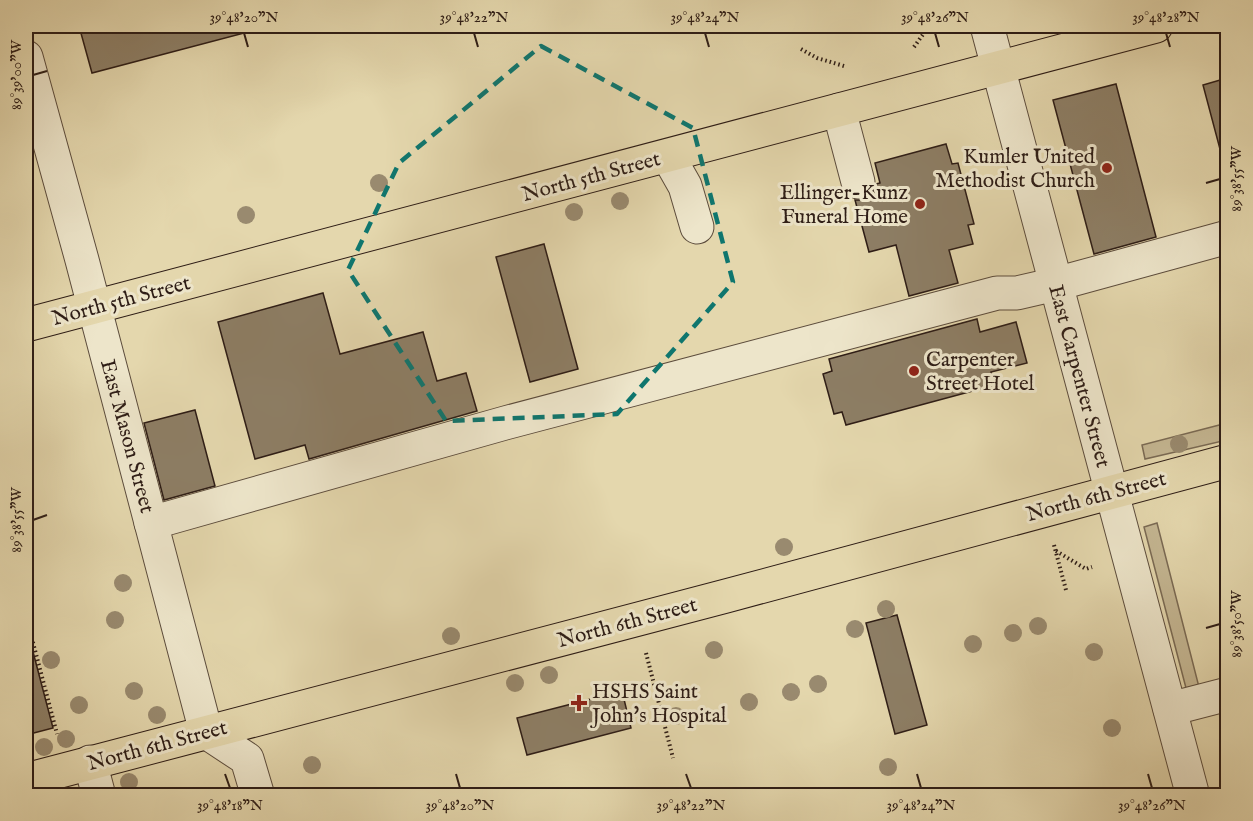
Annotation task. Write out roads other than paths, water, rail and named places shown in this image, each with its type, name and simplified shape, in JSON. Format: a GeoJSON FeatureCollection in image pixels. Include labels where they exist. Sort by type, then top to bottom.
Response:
{"type":"FeatureCollection","features":[{"type":"Feature","properties":{"kind":"main road","name":"North 5th Street"},"geometry":{"type":"LineString","coordinates":[[26,325],[1156,26]]}},
{"type":"Feature","properties":{"kind":"main road","name":"North 6th Street"},"geometry":{"type":"LineString","coordinates":[[26,780],[736,594],[1227,461]]}},
{"type":"Feature","properties":{"kind":"street","name":"East Carpenter Street"},"geometry":{"type":"LineString","coordinates":[[987,26],[1193,795]]}},
{"type":"Feature","properties":{"kind":"street","name":"East Mason Street"},"geometry":{"type":"LineString","coordinates":[[26,57],[206,732]]}},
{"type":"Feature","properties":{"kind":"street"},"geometry":{"type":"LineString","coordinates":[[839,110],[858,182]]}},
{"type":"Feature","properties":{"kind":"street"},"geometry":{"type":"LineString","coordinates":[[668,156],[685,186],[697,227]]}},
{"type":"Feature","properties":{"kind":"street"},"geometry":{"type":"LineString","coordinates":[[151,522],[505,423],[753,357],[997,293],[1017,293],[1056,284],[1227,237]]}},
{"type":"Feature","properties":{"kind":"street"},"geometry":{"type":"LineString","coordinates":[[1170,709],[1227,694]]}},
{"type":"Feature","properties":{"kind":"street"},"geometry":{"type":"LineString","coordinates":[[206,732],[248,759],[258,795]]}},
{"type":"Feature","properties":{"kind":"street"},"geometry":{"type":"LineString","coordinates":[[90,762],[99,795]]}},
{"type":"Feature","properties":{"kind":"place","name":"Kumler United Methodist Church"},"geometry":{"type":"Point","coordinates":[1107,168]}},
{"type":"Feature","properties":{"kind":"place","name":"Ellinger-Kunz Funeral Home"},"geometry":{"type":"Point","coordinates":[920,204]}},
{"type":"Feature","properties":{"kind":"place","name":"Carpenter Street Hotel"},"geometry":{"type":"Point","coordinates":[914,371]}},
{"type":"Feature","properties":{"kind":"place","name":"HSHS Saint John's Hospital"},"geometry":{"type":"Point","coordinates":[579,703]}}]}
